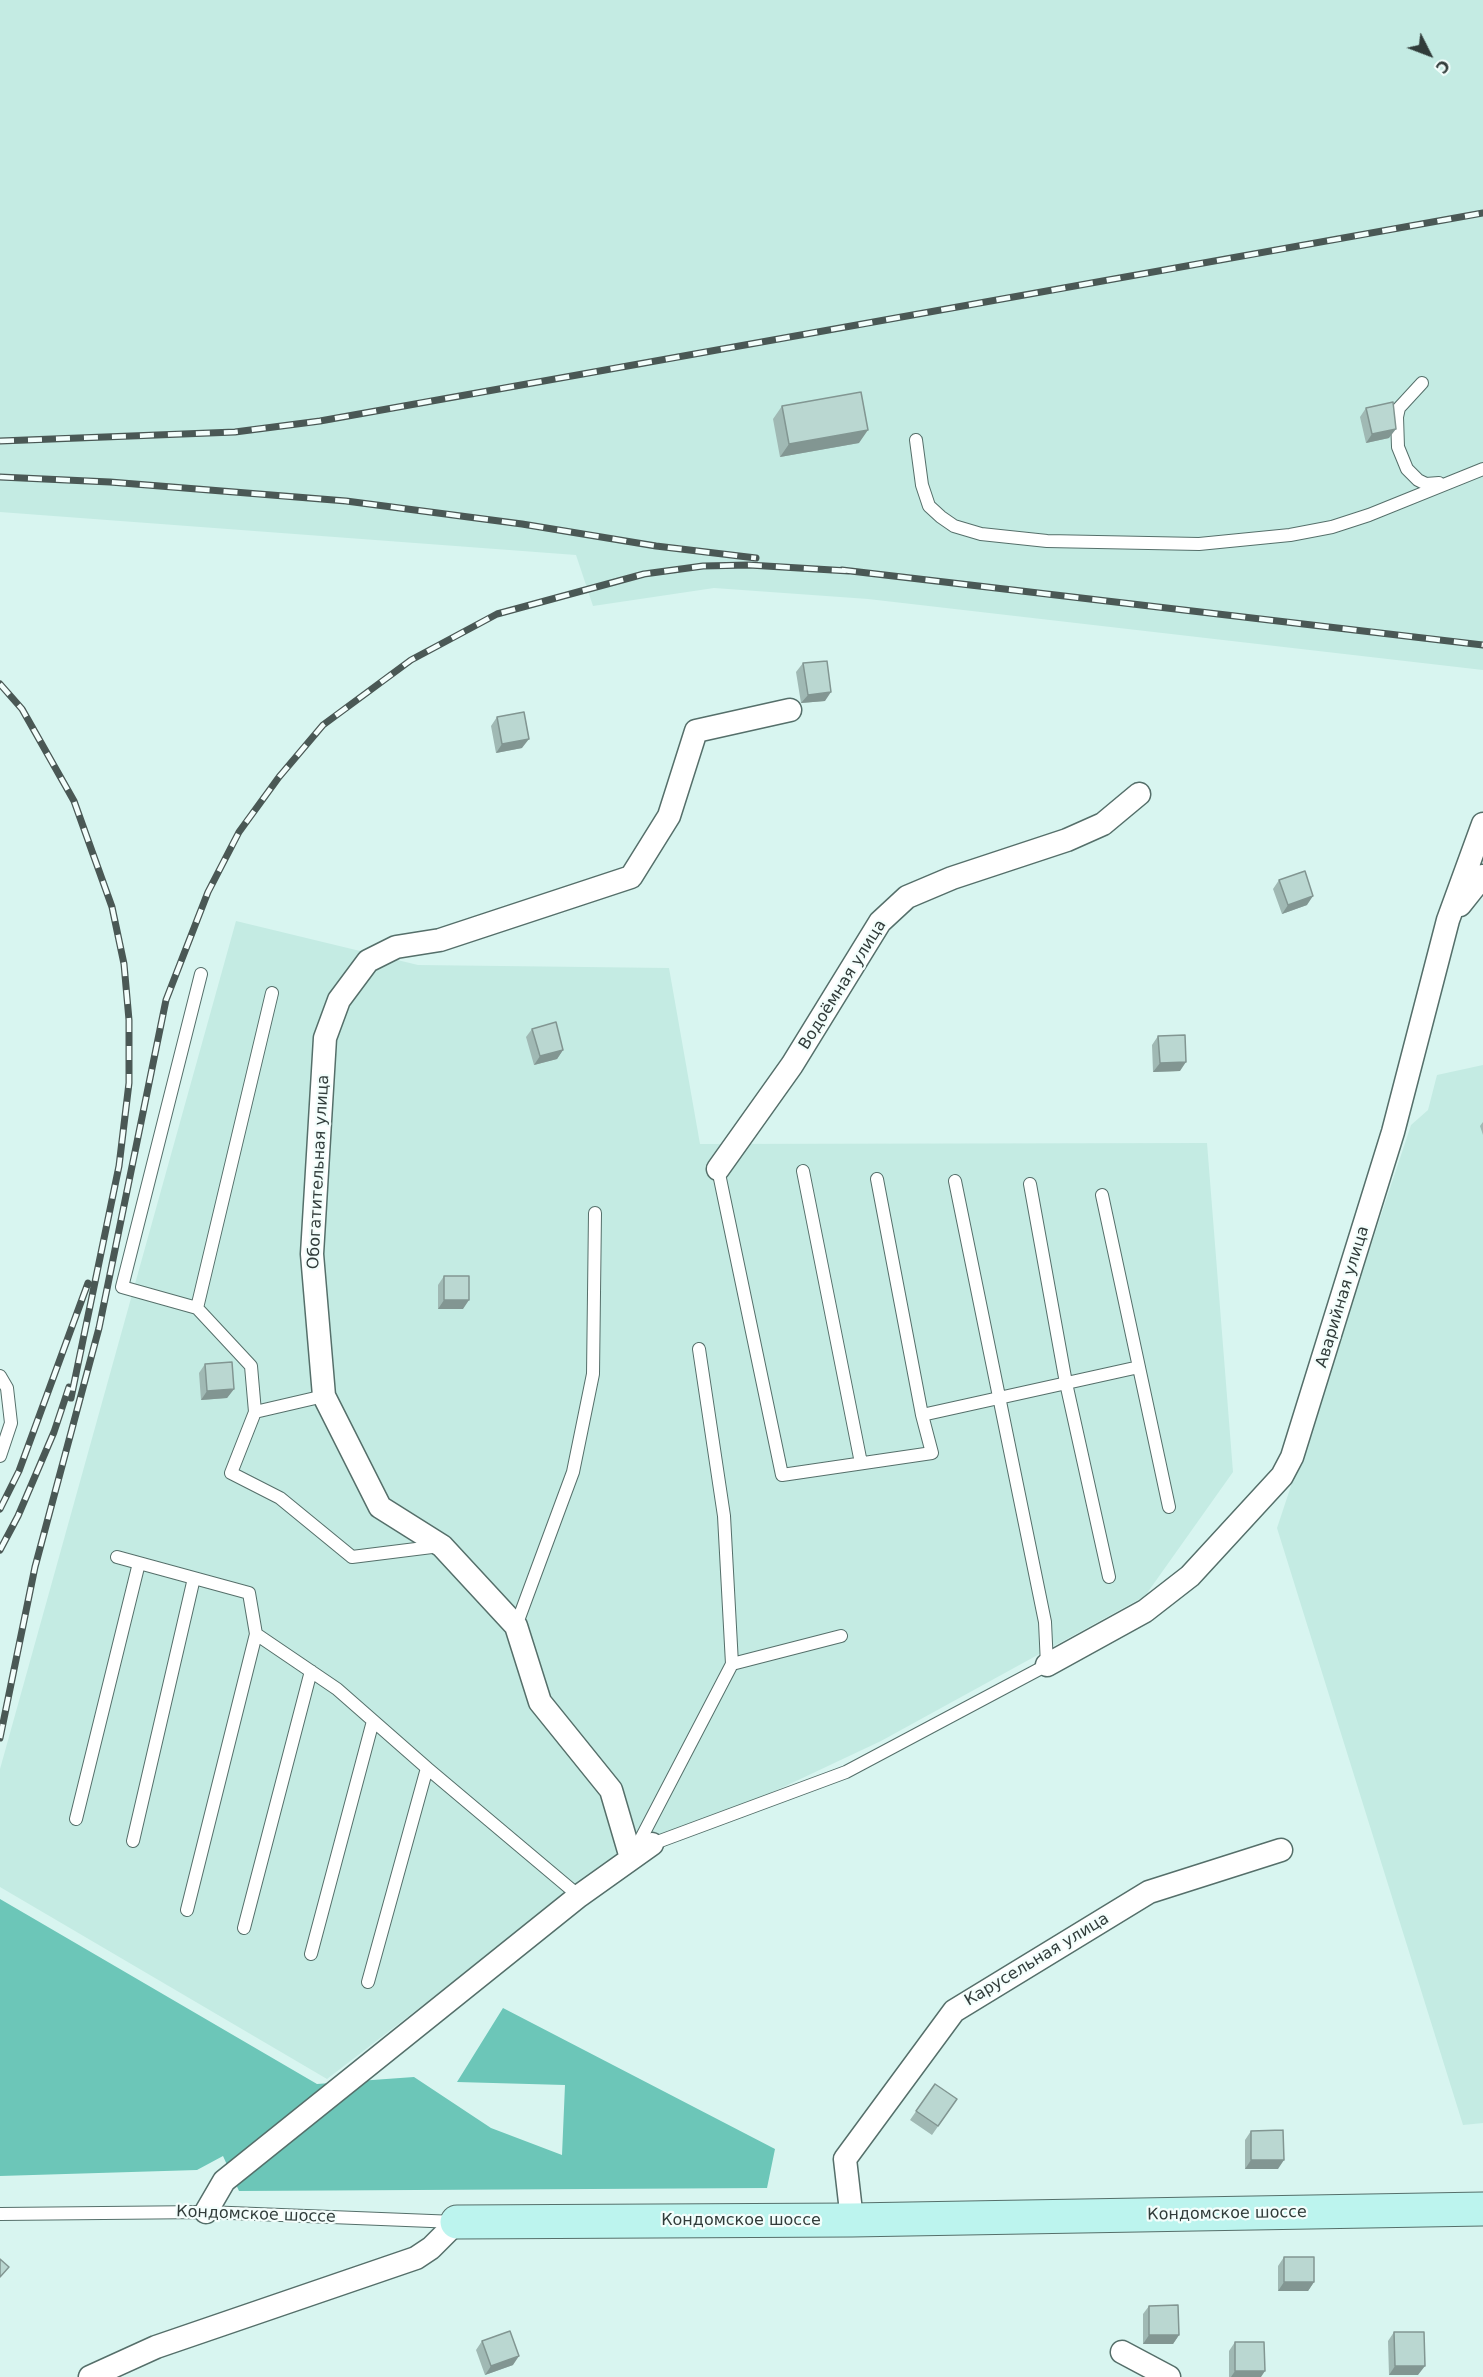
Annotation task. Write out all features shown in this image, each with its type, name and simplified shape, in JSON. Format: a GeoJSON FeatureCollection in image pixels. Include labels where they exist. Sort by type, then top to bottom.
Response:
{"type":"FeatureCollection","features":[{"type":"Feature","properties":{"kind":"street","name":"Обогатительная улица"},"geometry":{"type":"LineString","coordinates":[[631,1858],[611,1790],[540,1702],[516,1626],[442,1546],[380,1507],[324,1396],[312,1254],[325,1038],[339,999],[368,961],[396,947],[440,940],[631,877],[669,816],[696,731],[790,710]]}},
{"type":"Feature","properties":{"kind":"street","name":"Водоёмная улица"},"geometry":{"type":"LineString","coordinates":[[718,1169],[792,1065],[880,922],[900,903],[907,897],[952,878],[1067,840],[1103,824],[1139,794]]}},
{"type":"Feature","properties":{"kind":"street","name":"Аварийная улица"},"geometry":{"type":"LineString","coordinates":[[1047,1665],[1145,1611],[1190,1576],[1282,1476],[1292,1457],[1394,1132],[1448,920],[1483,824]]}},
{"type":"Feature","properties":{"kind":"street"},"geometry":{"type":"LineString","coordinates":[[1448,920],[1483,876]]}},
{"type":"Feature","properties":{"kind":"street"},"geometry":{"type":"LineString","coordinates":[[206,2212],[224,2181],[579,1896],[652,1844]]}},
{"type":"Feature","properties":{"kind":"street","name":"Карусельная улица"},"geometry":{"type":"LineString","coordinates":[[852,2220],[845,2159],[954,2011],[1149,1892],[1281,1850]]}},
{"type":"Feature","properties":{"kind":"street","name":"Кондомское шоссе"},"geometry":{"type":"LineString","coordinates":[[457,2222],[852,2220],[1483,2209]]}},
{"type":"Feature","properties":{"kind":"street"},"geometry":{"type":"LineString","coordinates":[[90,2377],[156,2347],[416,2258],[431,2248],[457,2222]]}},
{"type":"Feature","properties":{"kind":"street"},"geometry":{"type":"LineString","coordinates":[[1122,2352],[1169,2377]]}},
{"type":"Feature","properties":{"kind":"lane"},"geometry":{"type":"LineString","coordinates":[[1422,383],[1400,408],[1397,417],[1398,447],[1407,469],[1418,480],[1426,484],[1443,483]]}},
{"type":"Feature","properties":{"kind":"lane"},"geometry":{"type":"LineString","coordinates":[[916,440],[922,485],[929,506],[941,517],[954,525],[981,534],[1047,541],[1198,544],[1290,535],[1332,527],[1369,515],[1443,483],[1483,469]]}},
{"type":"Feature","properties":{"kind":"lane"},"geometry":{"type":"LineString","coordinates":[[201,974],[122,1287],[197,1308],[251,1366],[255,1412],[231,1473],[280,1498],[352,1557],[442,1546]]}},
{"type":"Feature","properties":{"kind":"lane"},"geometry":{"type":"LineString","coordinates":[[197,1308],[272,993]]}},
{"type":"Feature","properties":{"kind":"lane"},"geometry":{"type":"LineString","coordinates":[[718,1169],[782,1475],[932,1453],[922,1415],[877,1179]]}},
{"type":"Feature","properties":{"kind":"lane"},"geometry":{"type":"LineString","coordinates":[[802,1171],[861,1463]]}},
{"type":"Feature","properties":{"kind":"lane"},"geometry":{"type":"LineString","coordinates":[[652,1844],[846,1772],[1047,1665],[1045,1622],[955,1181]]}},
{"type":"Feature","properties":{"kind":"lane"},"geometry":{"type":"LineString","coordinates":[[1030,1184],[1066,1383],[1109,1577]]}},
{"type":"Feature","properties":{"kind":"lane"},"geometry":{"type":"LineString","coordinates":[[1102,1195],[1169,1507]]}},
{"type":"Feature","properties":{"kind":"lane"},"geometry":{"type":"LineString","coordinates":[[516,1626],[573,1472],[593,1374],[595,1213]]}},
{"type":"Feature","properties":{"kind":"lane"},"geometry":{"type":"LineString","coordinates":[[631,1858],[732,1664],[724,1516],[699,1349]]}},
{"type":"Feature","properties":{"kind":"lane"},"geometry":{"type":"LineString","coordinates":[[922,1415],[1139,1367]]}},
{"type":"Feature","properties":{"kind":"lane"},"geometry":{"type":"LineString","coordinates":[[0,1376],[7,1388],[11,1423],[0,1456]]}},
{"type":"Feature","properties":{"kind":"lane"},"geometry":{"type":"LineString","coordinates":[[255,1412],[324,1396]]}},
{"type":"Feature","properties":{"kind":"lane"},"geometry":{"type":"LineString","coordinates":[[117,1557],[249,1593],[256,1635],[187,1910]]}},
{"type":"Feature","properties":{"kind":"lane"},"geometry":{"type":"LineString","coordinates":[[76,1819],[139,1563]]}},
{"type":"Feature","properties":{"kind":"lane"},"geometry":{"type":"LineString","coordinates":[[133,1841],[194,1578]]}},
{"type":"Feature","properties":{"kind":"lane"},"geometry":{"type":"LineString","coordinates":[[256,1635],[337,1689],[579,1896]]}},
{"type":"Feature","properties":{"kind":"lane"},"geometry":{"type":"LineString","coordinates":[[732,1664],[841,1636]]}},
{"type":"Feature","properties":{"kind":"lane"},"geometry":{"type":"LineString","coordinates":[[244,1928],[311,1671]]}},
{"type":"Feature","properties":{"kind":"lane"},"geometry":{"type":"LineString","coordinates":[[311,1954],[373,1721]]}},
{"type":"Feature","properties":{"kind":"lane"},"geometry":{"type":"LineString","coordinates":[[368,1982],[427,1768]]}},
{"type":"Feature","properties":{"kind":"lane","name":"Кондомское шоссе"},"geometry":{"type":"LineString","coordinates":[[0,2214],[206,2212],[457,2222]]}},
{"type":"Feature","properties":{"kind":"shaded area"},"geometry":{"type":"Polygon","coordinates":[[[0,0],[1483,0],[1483,670],[868,599],[714,588],[593,606],[576,555],[0,512],[0,0]]]}},
{"type":"Feature","properties":{"kind":"shaded area"},"geometry":{"type":"Polygon","coordinates":[[[236,921],[418,965],[669,968],[700,1144],[1207,1143],[1233,1472],[1145,1596],[881,1741],[584,1881],[327,2079],[0,1887],[0,1769],[236,921]]]}},
{"type":"Feature","properties":{"kind":"shaded area"},"geometry":{"type":"Polygon","coordinates":[[[1483,1065],[1483,2123],[1463,2125],[1277,1528],[1411,1125],[1428,1110],[1437,1075],[1483,1065]]]}},
{"type":"Feature","properties":{"kind":"green space"},"geometry":{"type":"Polygon","coordinates":[[[0,1899],[317,2084],[414,2077],[491,2128],[562,2155],[565,2085],[457,2082],[503,2008],[775,2149],[767,2188],[239,2191],[223,2156],[197,2170],[0,2176],[0,1899]]]}},
{"type":"Feature","properties":{"kind":"building"},"geometry":{"type":"Polygon","coordinates":[[[861,392],[868,430],[789,444],[782,406],[861,392]]]}},
{"type":"Feature","properties":{"kind":"building"},"geometry":{"type":"Polygon","coordinates":[[[1393,402],[1396,429],[1372,434],[1366,408],[1393,402]]]}},
{"type":"Feature","properties":{"kind":"building"},"geometry":{"type":"Polygon","coordinates":[[[827,661],[831,692],[808,695],[803,663],[827,661]]]}},
{"type":"Feature","properties":{"kind":"building"},"geometry":{"type":"Polygon","coordinates":[[[524,712],[529,739],[502,744],[497,717],[524,712]]]}},
{"type":"Feature","properties":{"kind":"building"},"geometry":{"type":"Polygon","coordinates":[[[1305,871],[1313,896],[1288,905],[1279,880],[1305,871]]]}},
{"type":"Feature","properties":{"kind":"building"},"geometry":{"type":"Polygon","coordinates":[[[556,1022],[563,1050],[540,1056],[532,1029],[556,1022]]]}},
{"type":"Feature","properties":{"kind":"building"},"geometry":{"type":"Polygon","coordinates":[[[1185,1035],[1186,1062],[1160,1063],[1158,1036],[1185,1035]]]}},
{"type":"Feature","properties":{"kind":"building"},"geometry":{"type":"Polygon","coordinates":[[[444,1276],[469,1276],[469,1300],[444,1300],[444,1276]]]}},
{"type":"Feature","properties":{"kind":"building"},"geometry":{"type":"Polygon","coordinates":[[[232,1362],[234,1389],[207,1391],[205,1364],[232,1362]]]}},
{"type":"Feature","properties":{"kind":"building"},"geometry":{"type":"Polygon","coordinates":[[[935,2084],[957,2099],[938,2126],[916,2111],[935,2084]]]}},
{"type":"Feature","properties":{"kind":"building"},"geometry":{"type":"Polygon","coordinates":[[[1283,2130],[1284,2160],[1251,2160],[1251,2131],[1283,2130]]]}},
{"type":"Feature","properties":{"kind":"building"},"geometry":{"type":"Polygon","coordinates":[[[1284,2257],[1314,2257],[1314,2282],[1284,2282],[1284,2257]]]}},
{"type":"Feature","properties":{"kind":"building"},"geometry":{"type":"Polygon","coordinates":[[[0,2259],[9,2267],[0,2277],[0,2259]]]}},
{"type":"Feature","properties":{"kind":"building"},"geometry":{"type":"Polygon","coordinates":[[[1178,2305],[1179,2335],[1149,2335],[1149,2306],[1178,2305]]]}},
{"type":"Feature","properties":{"kind":"building"},"geometry":{"type":"Polygon","coordinates":[[[510,2331],[519,2356],[491,2366],[482,2341],[510,2331]]]}},
{"type":"Feature","properties":{"kind":"building"},"geometry":{"type":"Polygon","coordinates":[[[1394,2332],[1424,2332],[1425,2366],[1395,2366],[1394,2332]]]}},
{"type":"Feature","properties":{"kind":"building"},"geometry":{"type":"Polygon","coordinates":[[[1235,2342],[1264,2342],[1265,2371],[1235,2371],[1235,2342]]]}},
{"type":"Feature","properties":{"kind":"railway"},"geometry":{"type":"LineString","coordinates":[[0,441],[235,432],[320,421],[1483,213]]}},
{"type":"Feature","properties":{"kind":"railway"},"geometry":{"type":"LineString","coordinates":[[0,477],[110,482],[346,501],[522,524],[656,546],[756,558]]}},
{"type":"Feature","properties":{"kind":"railway"},"geometry":{"type":"LineString","coordinates":[[0,1738],[35,1567],[99,1328],[166,1000],[208,892],[239,832],[279,777],[323,725],[411,660],[497,614],[644,574],[703,566],[749,565],[849,571]]}},
{"type":"Feature","properties":{"kind":"railway"},"geometry":{"type":"LineString","coordinates":[[842,570],[1483,645]]}},
{"type":"Feature","properties":{"kind":"railway"},"geometry":{"type":"LineString","coordinates":[[0,684],[22,709],[74,801],[112,907],[124,964],[129,1020],[129,1083],[119,1166],[71,1398]]}},
{"type":"Feature","properties":{"kind":"railway"},"geometry":{"type":"LineString","coordinates":[[0,1509],[19,1471],[88,1283]]}},
{"type":"Feature","properties":{"kind":"railway"},"geometry":{"type":"LineString","coordinates":[[0,1550],[18,1516],[54,1432],[69,1387]]}}]}
